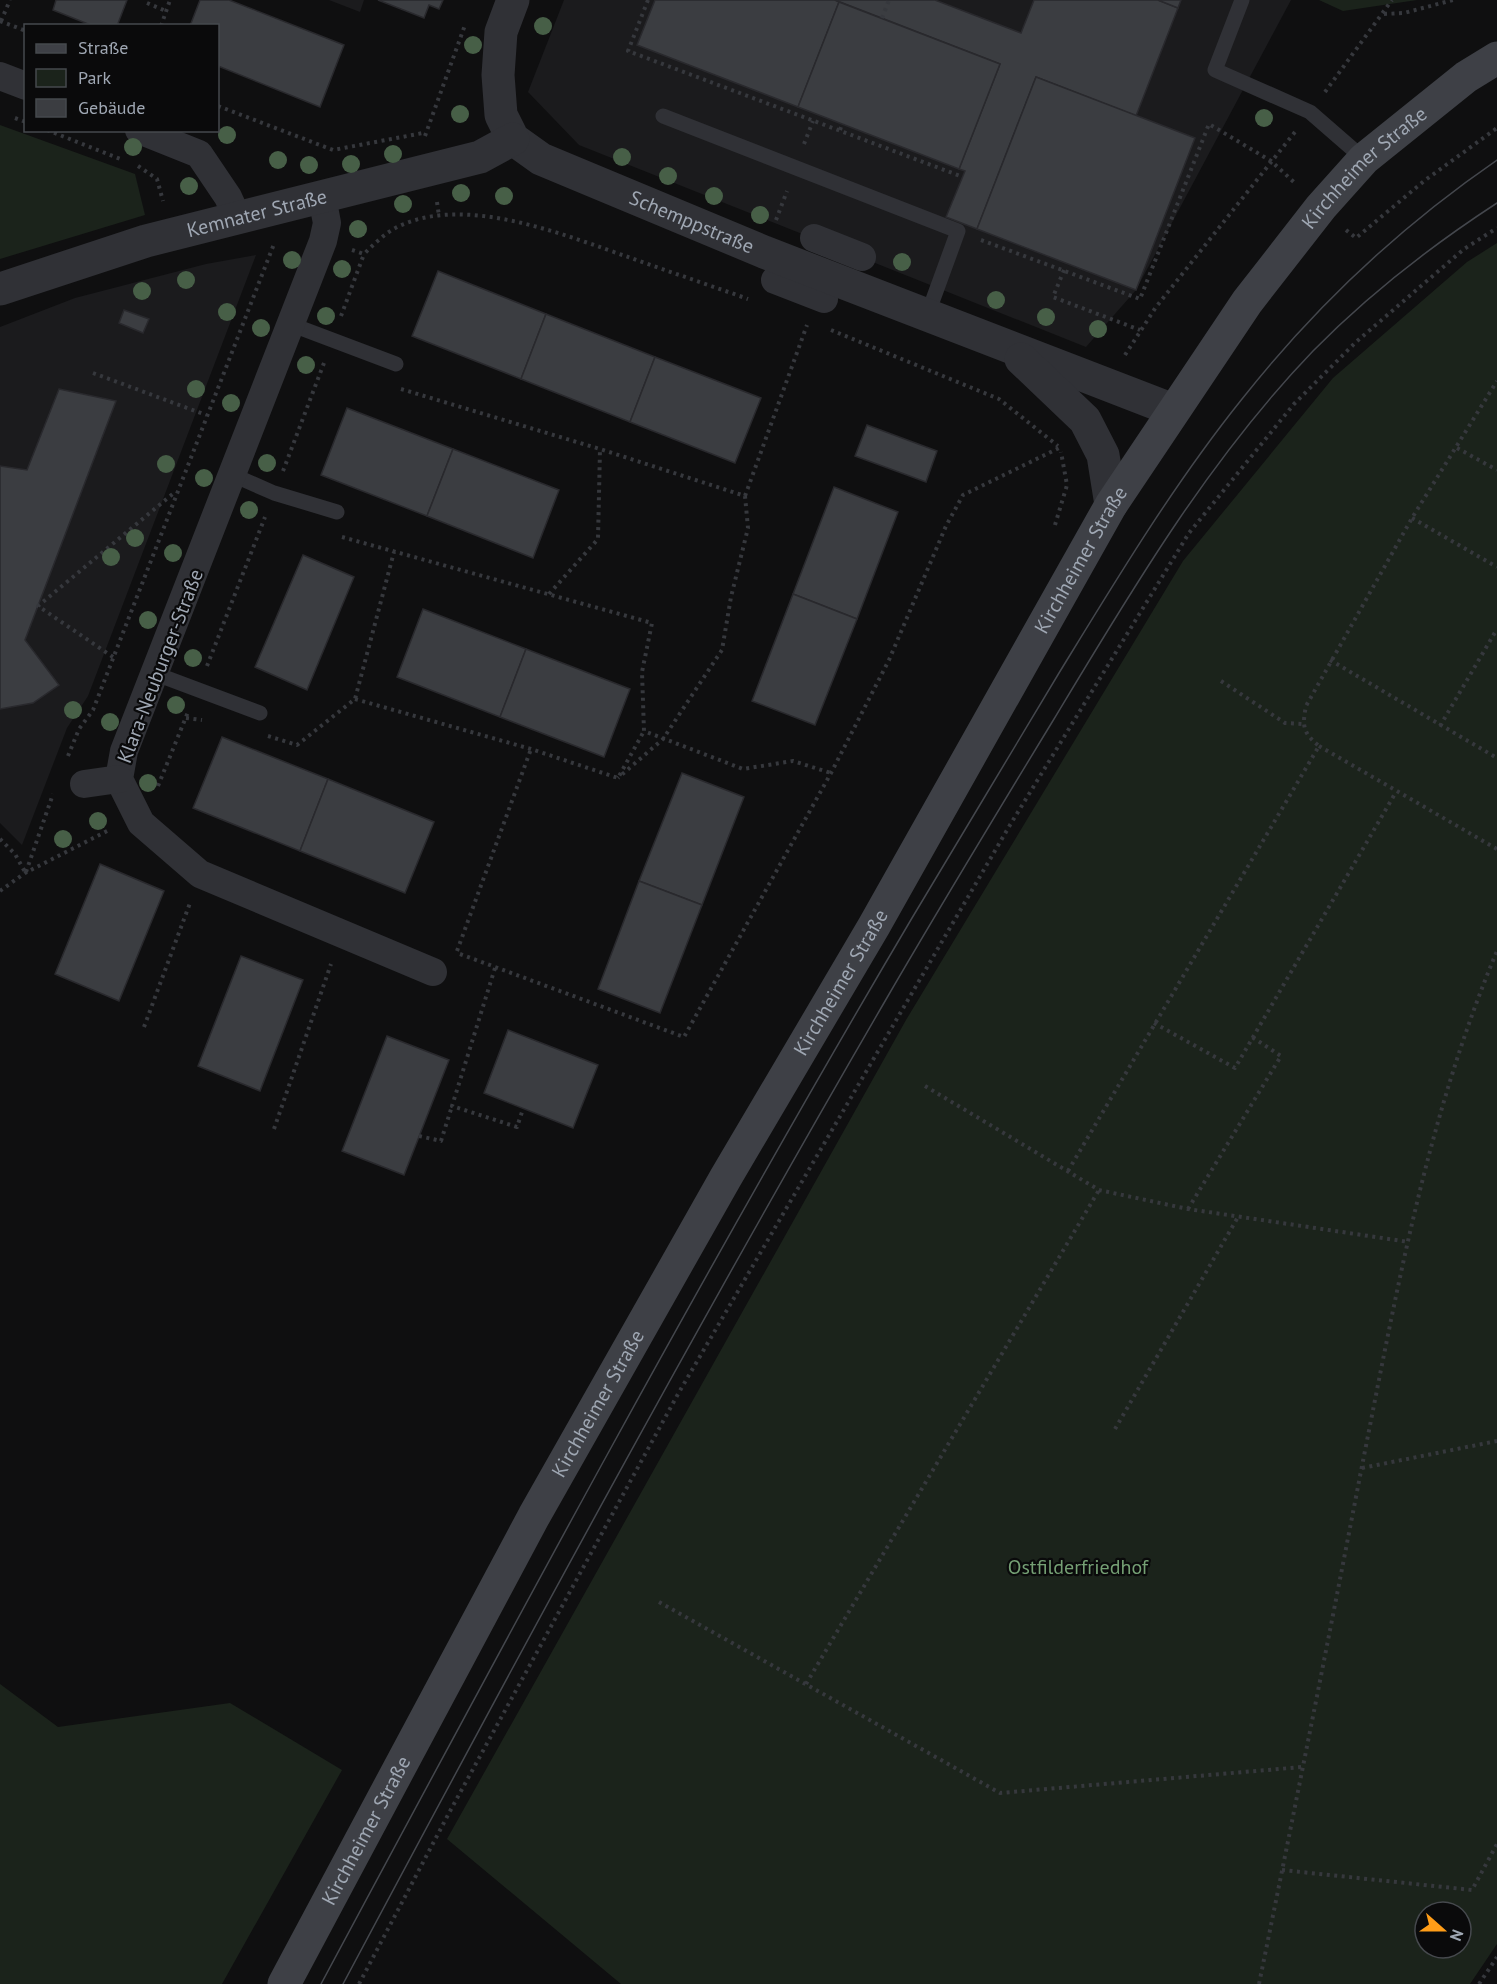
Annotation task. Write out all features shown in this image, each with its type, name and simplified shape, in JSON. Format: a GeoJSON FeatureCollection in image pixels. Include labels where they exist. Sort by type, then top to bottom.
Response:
{"type":"FeatureCollection","features":[{"type":"Feature","properties":{"kind":"main road","name":"Kirchheimer Straße"},"geometry":{"type":"LineString","coordinates":[[284,1984],[534,1516],[726,1177],[885,905],[1111,505],[1247,302],[1321,207],[1364,159],[1466,77],[1497,58]]}},
{"type":"Feature","properties":{"kind":"street"},"geometry":{"type":"LineString","coordinates":[[513,0],[501,33],[498,75],[501,114],[513,139]]}},
{"type":"Feature","properties":{"kind":"street"},"geometry":{"type":"LineString","coordinates":[[0,76],[24,85]]}},
{"type":"Feature","properties":{"kind":"street"},"geometry":{"type":"LineString","coordinates":[[144,132],[199,154],[228,197],[237,219]]}},
{"type":"Feature","properties":{"kind":"street","name":"Kemnater Straße"},"geometry":{"type":"LineString","coordinates":[[0,289],[171,234],[480,157],[513,139]]}},
{"type":"Feature","properties":{"kind":"street","name":"Schemppstraße"},"geometry":{"type":"LineString","coordinates":[[513,139],[541,159],[564,171],[770,266],[927,316],[1173,410]]}},
{"type":"Feature","properties":{"kind":"street","name":"Klara-Neuburger-Straße"},"geometry":{"type":"LineString","coordinates":[[322,197],[327,223],[322,241],[156,674],[124,751],[119,779],[141,823],[201,874],[340,935],[433,972]]}},
{"type":"Feature","properties":{"kind":"street"},"geometry":{"type":"LineString","coordinates":[[814,238],[862,257]]}},
{"type":"Feature","properties":{"kind":"street"},"geometry":{"type":"LineString","coordinates":[[770,266],[821,312]]}},
{"type":"Feature","properties":{"kind":"street","name":"Schemppstraße"},"geometry":{"type":"LineString","coordinates":[[1009,348],[1085,420],[1103,455],[1111,505]]}},
{"type":"Feature","properties":{"kind":"street"},"geometry":{"type":"LineString","coordinates":[[68,778],[119,779]]}},
{"type":"Feature","properties":{"kind":"lane"},"geometry":{"type":"LineString","coordinates":[[1242,0],[1215,70],[1310,112],[1364,159]]}},
{"type":"Feature","properties":{"kind":"lane"},"geometry":{"type":"LineString","coordinates":[[663,116],[958,231],[927,316]]}},
{"type":"Feature","properties":{"kind":"lane"},"geometry":{"type":"LineString","coordinates":[[290,324],[396,364]]}},
{"type":"Feature","properties":{"kind":"lane"},"geometry":{"type":"LineString","coordinates":[[232,475],[274,493],[337,512]]}},
{"type":"Feature","properties":{"kind":"lane"},"geometry":{"type":"LineString","coordinates":[[156,674],[260,713]]}},
{"type":"Feature","properties":{"kind":"path"},"geometry":{"type":"LineString","coordinates":[[10,0],[1,21],[24,30]]}},
{"type":"Feature","properties":{"kind":"path"},"geometry":{"type":"LineString","coordinates":[[162,24],[170,0]]}},
{"type":"Feature","properties":{"kind":"path"},"geometry":{"type":"LineString","coordinates":[[648,0],[628,51],[963,177]]}},
{"type":"Feature","properties":{"kind":"path"},"geometry":{"type":"LineString","coordinates":[[882,18],[889,0]]}},
{"type":"Feature","properties":{"kind":"path"},"geometry":{"type":"LineString","coordinates":[[1107,385],[1140,330],[1310,112],[1392,0]]}},
{"type":"Feature","properties":{"kind":"path"},"geometry":{"type":"LineString","coordinates":[[1383,14],[1404,13],[1453,0]]}},
{"type":"Feature","properties":{"kind":"path"},"geometry":{"type":"LineString","coordinates":[[147,3],[166,11]]}},
{"type":"Feature","properties":{"kind":"path"},"geometry":{"type":"LineString","coordinates":[[219,106],[333,150],[424,133],[467,21]]}},
{"type":"Feature","properties":{"kind":"path"},"geometry":{"type":"LineString","coordinates":[[840,130],[842,124]]}},
{"type":"Feature","properties":{"kind":"path"},"geometry":{"type":"LineString","coordinates":[[958,231],[1140,299],[1209,124],[1271,161]]}},
{"type":"Feature","properties":{"kind":"path"},"geometry":{"type":"LineString","coordinates":[[1321,207],[1356,238],[1424,181],[1497,128]]}},
{"type":"Feature","properties":{"kind":"path"},"geometry":{"type":"LineString","coordinates":[[52,132],[139,166],[157,178],[171,234]]}},
{"type":"Feature","properties":{"kind":"path"},"geometry":{"type":"LineString","coordinates":[[770,266],[795,168]]}},
{"type":"Feature","properties":{"kind":"path"},"geometry":{"type":"LineString","coordinates":[[0,891],[25,873],[108,831],[136,812],[154,795],[266,515],[364,254],[380,237],[404,223],[439,216],[486,216],[538,226],[757,302]]}},
{"type":"Feature","properties":{"kind":"path"},"geometry":{"type":"LineString","coordinates":[[359,1984],[449,1813],[678,1394],[1010,825],[1189,533],[1294,404],[1348,350],[1405,297],[1464,249],[1497,228]]}},
{"type":"Feature","properties":{"kind":"path"},"geometry":{"type":"LineString","coordinates":[[25,873],[33,844],[68,778],[78,729],[93,710],[275,240]]}},
{"type":"Feature","properties":{"kind":"path"},"geometry":{"type":"LineString","coordinates":[[322,241],[364,254]]}},
{"type":"Feature","properties":{"kind":"path"},"geometry":{"type":"LineString","coordinates":[[1064,270],[1053,297],[1140,330]]}},
{"type":"Feature","properties":{"kind":"path"},"geometry":{"type":"LineString","coordinates":[[618,778],[663,739],[722,650],[731,597],[748,528],[745,496],[808,321],[821,312]]}},
{"type":"Feature","properties":{"kind":"path"},"geometry":{"type":"LineString","coordinates":[[828,329],[999,399],[1060,447],[1067,486],[1055,525]]}},
{"type":"Feature","properties":{"kind":"path"},"geometry":{"type":"LineString","coordinates":[[322,366],[334,369]]}},
{"type":"Feature","properties":{"kind":"path"},"geometry":{"type":"LineString","coordinates":[[93,373],[206,415]]}},
{"type":"Feature","properties":{"kind":"path"},"geometry":{"type":"LineString","coordinates":[[1497,381],[1412,518],[1330,660],[1306,706],[1302,724],[1307,736],[1319,746],[1497,849]]}},
{"type":"Feature","properties":{"kind":"path"},"geometry":{"type":"LineString","coordinates":[[389,386],[600,448],[745,496]]}},
{"type":"Feature","properties":{"kind":"path"},"geometry":{"type":"LineString","coordinates":[[531,749],[456,953],[684,1037],[831,773],[889,660],[946,526],[963,495],[1060,447],[1085,420]]}},
{"type":"Feature","properties":{"kind":"path"},"geometry":{"type":"LineString","coordinates":[[549,594],[598,539],[600,448]]}},
{"type":"Feature","properties":{"kind":"path"},"geometry":{"type":"LineString","coordinates":[[1457,448],[1497,470]]}},
{"type":"Feature","properties":{"kind":"path"},"geometry":{"type":"LineString","coordinates":[[114,657],[38,606],[177,491]]}},
{"type":"Feature","properties":{"kind":"path"},"geometry":{"type":"LineString","coordinates":[[266,515],[276,519]]}},
{"type":"Feature","properties":{"kind":"path"},"geometry":{"type":"LineString","coordinates":[[1412,518],[1497,567]]}},
{"type":"Feature","properties":{"kind":"path"},"geometry":{"type":"LineString","coordinates":[[341,537],[652,623],[642,672],[644,731],[618,778]]}},
{"type":"Feature","properties":{"kind":"path"},"geometry":{"type":"LineString","coordinates":[[266,736],[297,745],[356,699],[394,552]]}},
{"type":"Feature","properties":{"kind":"path"},"geometry":{"type":"LineString","coordinates":[[1440,726],[1497,629]]}},
{"type":"Feature","properties":{"kind":"path"},"geometry":{"type":"LineString","coordinates":[[1330,660],[1497,758]]}},
{"type":"Feature","properties":{"kind":"path"},"geometry":{"type":"LineString","coordinates":[[1221,681],[1285,723],[1302,724]]}},
{"type":"Feature","properties":{"kind":"path"},"geometry":{"type":"LineString","coordinates":[[356,699],[531,749],[618,778]]}},
{"type":"Feature","properties":{"kind":"path"},"geometry":{"type":"LineString","coordinates":[[644,731],[743,768],[793,761],[831,773]]}},
{"type":"Feature","properties":{"kind":"path"},"geometry":{"type":"LineString","coordinates":[[1068,1171],[1319,746]]}},
{"type":"Feature","properties":{"kind":"path"},"geometry":{"type":"LineString","coordinates":[[1154,1023],[1235,1068],[1396,792]]}},
{"type":"Feature","properties":{"kind":"path"},"geometry":{"type":"LineString","coordinates":[[0,839],[15,854],[25,873]]}},
{"type":"Feature","properties":{"kind":"path"},"geometry":{"type":"LineString","coordinates":[[144,1027],[201,874]]}},
{"type":"Feature","properties":{"kind":"path"},"geometry":{"type":"LineString","coordinates":[[274,1129],[340,935]]}},
{"type":"Feature","properties":{"kind":"path"},"geometry":{"type":"LineString","coordinates":[[1259,1984],[1362,1468],[1384,1346],[1446,1090],[1477,999],[1497,951]]}},
{"type":"Feature","properties":{"kind":"path"},"geometry":{"type":"LineString","coordinates":[[419,1136],[441,1141],[495,968]]}},
{"type":"Feature","properties":{"kind":"path"},"geometry":{"type":"LineString","coordinates":[[1188,1209],[1281,1056],[1252,1038]]}},
{"type":"Feature","properties":{"kind":"path"},"geometry":{"type":"LineString","coordinates":[[925,1086],[1099,1190],[1188,1209],[1409,1242]]}},
{"type":"Feature","properties":{"kind":"path"},"geometry":{"type":"LineString","coordinates":[[452,1106],[517,1127],[523,1108]]}},
{"type":"Feature","properties":{"kind":"path"},"geometry":{"type":"LineString","coordinates":[[807,1684],[1099,1190]]}},
{"type":"Feature","properties":{"kind":"path"},"geometry":{"type":"LineString","coordinates":[[1115,1429],[1238,1216]]}},
{"type":"Feature","properties":{"kind":"path"},"geometry":{"type":"LineString","coordinates":[[1362,1468],[1497,1441]]}},
{"type":"Feature","properties":{"kind":"path"},"geometry":{"type":"LineString","coordinates":[[659,1602],[1000,1793],[1302,1767]]}},
{"type":"Feature","properties":{"kind":"path"},"geometry":{"type":"LineString","coordinates":[[1282,1870],[1472,1890],[1497,1844]]}},
{"type":"Feature","properties":{"kind":"path"},"geometry":{"type":"LineString","coordinates":[[1479,1984],[1497,1957]]}},
{"type":"Feature","properties":{"kind":"shaded area"},"geometry":{"type":"Polygon","coordinates":[[[329,0],[364,0],[360,12],[329,0]]]}},
{"type":"Feature","properties":{"kind":"shaded area"},"geometry":{"type":"Polygon","coordinates":[[[564,0],[1291,0],[1136,290],[1086,347],[579,145],[528,92],[564,0]]]}},
{"type":"Feature","properties":{"kind":"shaded area"},"geometry":{"type":"Polygon","coordinates":[[[256,255],[88,696],[67,728],[22,845],[0,823],[0,327],[75,298],[206,264],[256,255]]]}},
{"type":"Feature","properties":{"kind":"green space"},"geometry":{"type":"Polygon","coordinates":[[[1319,0],[1417,0],[1343,11],[1319,0]]]}},
{"type":"Feature","properties":{"kind":"green space"},"geometry":{"type":"Polygon","coordinates":[[[0,125],[135,174],[145,215],[0,259],[0,125]]]}},
{"type":"Feature","properties":{"kind":"green space","name":"Ostfilderfriedhof"},"geometry":{"type":"Polygon","coordinates":[[[1497,243],[1497,1944],[1470,1984],[621,1984],[447,1839],[906,1020],[1183,561],[1333,378],[1467,262],[1497,243]]]}},
{"type":"Feature","properties":{"kind":"green space"},"geometry":{"type":"Polygon","coordinates":[[[0,1684],[58,1727],[230,1703],[342,1770],[222,1984],[0,1984],[0,1684]]]}},
{"type":"Feature","properties":{"kind":"building"},"geometry":{"type":"Polygon","coordinates":[[[56,0],[127,0],[118,24],[88,24],[53,10],[56,0]]]}},
{"type":"Feature","properties":{"kind":"building"},"geometry":{"type":"Polygon","coordinates":[[[200,0],[229,0],[344,45],[320,107],[219,66],[219,24],[191,24],[200,0]]]}},
{"type":"Feature","properties":{"kind":"building"},"geometry":{"type":"Polygon","coordinates":[[[378,0],[443,0],[439,9],[429,5],[424,18],[378,0]]]}},
{"type":"Feature","properties":{"kind":"building"},"geometry":{"type":"Polygon","coordinates":[[[655,0],[835,0],[839,2],[798,107],[637,45],[655,0]]]}},
{"type":"Feature","properties":{"kind":"building"},"geometry":{"type":"Polygon","coordinates":[[[835,0],[935,0],[1021,33],[1034,0],[1158,0],[1178,8],[1136,116],[1036,77],[977,229],[946,217],[965,171],[959,169],[1000,64],[835,0]]]}},
{"type":"Feature","properties":{"kind":"building"},"geometry":{"type":"Polygon","coordinates":[[[1158,0],[1181,0],[1178,8],[1158,0]]]}},
{"type":"Feature","properties":{"kind":"building"},"geometry":{"type":"Polygon","coordinates":[[[839,2],[1000,64],[959,169],[798,107],[839,2]]]}},
{"type":"Feature","properties":{"kind":"building"},"geometry":{"type":"Polygon","coordinates":[[[1036,77],[1195,138],[1136,290],[977,229],[1036,77]]]}},
{"type":"Feature","properties":{"kind":"building"},"geometry":{"type":"Polygon","coordinates":[[[438,271],[546,314],[521,379],[412,336],[438,271]]]}},
{"type":"Feature","properties":{"kind":"building"},"geometry":{"type":"Polygon","coordinates":[[[124,310],[149,319],[143,333],[119,323],[124,310]]]}},
{"type":"Feature","properties":{"kind":"building"},"geometry":{"type":"Polygon","coordinates":[[[546,314],[655,357],[630,422],[521,379],[546,314]]]}},
{"type":"Feature","properties":{"kind":"building"},"geometry":{"type":"Polygon","coordinates":[[[655,357],[761,398],[735,463],[630,422],[655,357]]]}},
{"type":"Feature","properties":{"kind":"building"},"geometry":{"type":"Polygon","coordinates":[[[59,389],[116,401],[25,640],[59,685],[33,703],[0,709],[0,466],[27,470],[59,389]]]}},
{"type":"Feature","properties":{"kind":"building"},"geometry":{"type":"Polygon","coordinates":[[[347,408],[453,449],[427,516],[321,475],[347,408]]]}},
{"type":"Feature","properties":{"kind":"building"},"geometry":{"type":"Polygon","coordinates":[[[867,425],[937,451],[926,482],[855,456],[867,425]]]}},
{"type":"Feature","properties":{"kind":"building"},"geometry":{"type":"Polygon","coordinates":[[[453,449],[559,490],[533,558],[427,516],[453,449]]]}},
{"type":"Feature","properties":{"kind":"building"},"geometry":{"type":"Polygon","coordinates":[[[834,487],[898,512],[857,619],[793,594],[834,487]]]}},
{"type":"Feature","properties":{"kind":"building"},"geometry":{"type":"Polygon","coordinates":[[[303,555],[354,577],[307,690],[255,667],[303,555]]]}},
{"type":"Feature","properties":{"kind":"building"},"geometry":{"type":"Polygon","coordinates":[[[793,594],[857,619],[815,725],[752,701],[793,594]]]}},
{"type":"Feature","properties":{"kind":"building"},"geometry":{"type":"Polygon","coordinates":[[[423,609],[526,649],[500,717],[397,677],[423,609]]]}},
{"type":"Feature","properties":{"kind":"building"},"geometry":{"type":"Polygon","coordinates":[[[526,649],[630,689],[604,757],[500,717],[526,649]]]}},
{"type":"Feature","properties":{"kind":"building"},"geometry":{"type":"Polygon","coordinates":[[[222,737],[328,779],[300,851],[193,808],[222,737]]]}},
{"type":"Feature","properties":{"kind":"building"},"geometry":{"type":"Polygon","coordinates":[[[682,773],[744,797],[702,905],[639,881],[682,773]]]}},
{"type":"Feature","properties":{"kind":"building"},"geometry":{"type":"Polygon","coordinates":[[[328,779],[434,822],[405,893],[300,851],[328,779]]]}},
{"type":"Feature","properties":{"kind":"building"},"geometry":{"type":"Polygon","coordinates":[[[100,864],[164,891],[119,1001],[55,974],[100,864]]]}},
{"type":"Feature","properties":{"kind":"building"},"geometry":{"type":"Polygon","coordinates":[[[639,881],[702,905],[660,1013],[598,989],[639,881]]]}},
{"type":"Feature","properties":{"kind":"building"},"geometry":{"type":"Polygon","coordinates":[[[241,956],[303,980],[260,1091],[198,1066],[241,956]]]}},
{"type":"Feature","properties":{"kind":"building"},"geometry":{"type":"Polygon","coordinates":[[[508,1030],[598,1065],[573,1128],[484,1093],[508,1030]]]}},
{"type":"Feature","properties":{"kind":"building"},"geometry":{"type":"Polygon","coordinates":[[[387,1036],[449,1060],[404,1175],[342,1151],[387,1036]]]}},
{"type":"Feature","properties":{"kind":"tram line"},"geometry":{"type":"LineString","coordinates":[[321,1984],[538,1582],[759,1182],[912,918],[1146,533],[1192,465],[1242,399],[1329,301],[1360,270],[1427,212],[1497,160]]}},
{"type":"Feature","properties":{"kind":"tram line"},"geometry":{"type":"LineString","coordinates":[[343,1984],[543,1611],[748,1241],[929,926],[1142,575],[1239,436],[1313,351],[1401,272],[1448,236],[1497,203]]}}]}
